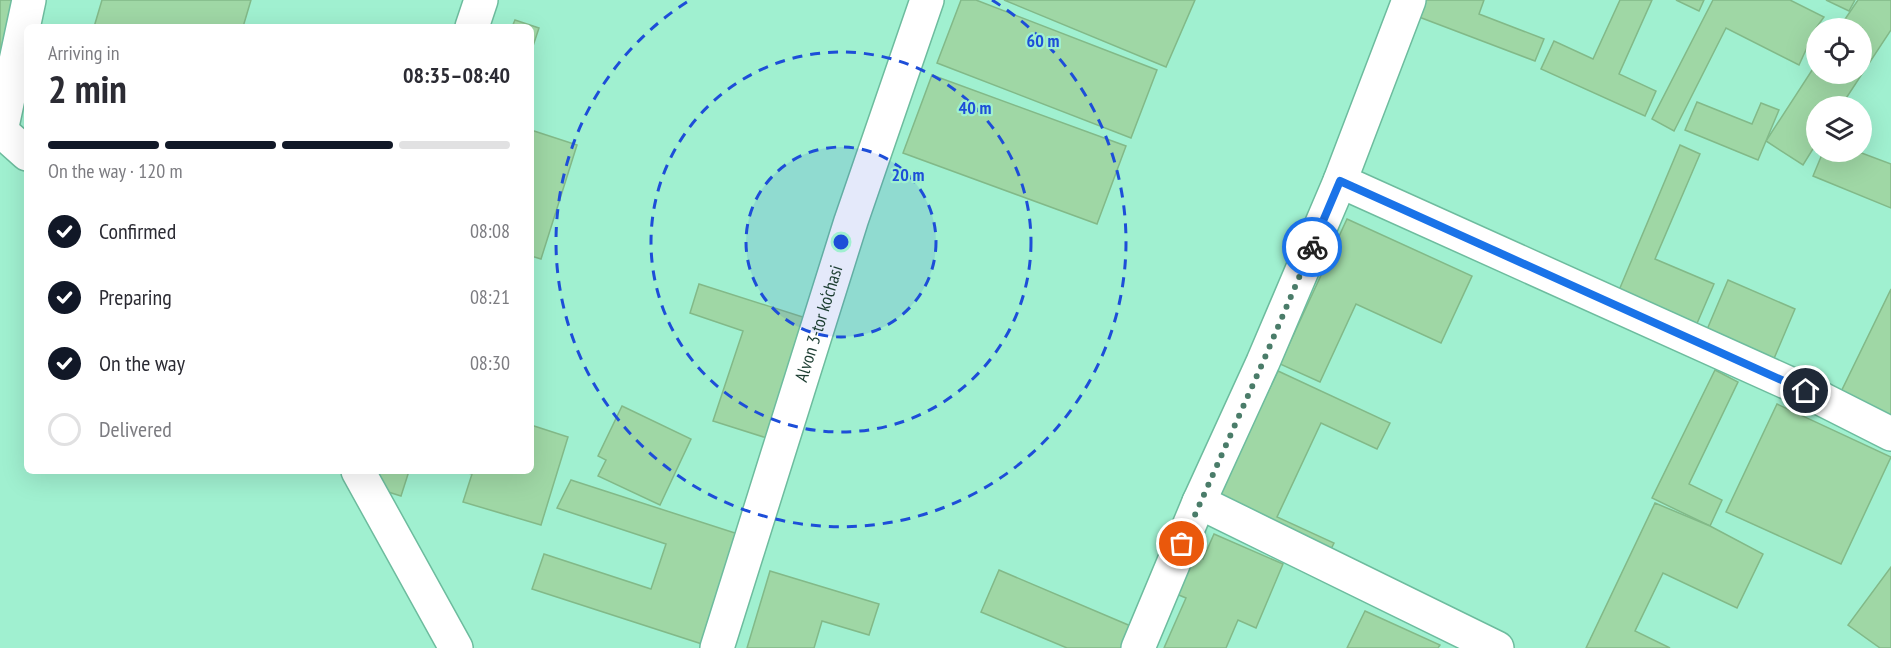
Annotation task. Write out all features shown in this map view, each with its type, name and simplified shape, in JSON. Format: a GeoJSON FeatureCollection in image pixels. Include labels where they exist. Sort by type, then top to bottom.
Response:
{"type":"FeatureCollection","features":[{"type":"Feature","properties":{"kind":"street"},"geometry":{"type":"LineString","coordinates":[[24,151],[0,130],[29,0]]}},
{"type":"Feature","properties":{"kind":"street"},"geometry":{"type":"LineString","coordinates":[[473,24],[481,0]]}},
{"type":"Feature","properties":{"kind":"street","name":"Alvon 3-tor ko‘chasi"},"geometry":{"type":"LineString","coordinates":[[717,648],[851,221],[927,0]]}},
{"type":"Feature","properties":{"kind":"street"},"geometry":{"type":"LineString","coordinates":[[1137,648],[1340,181],[1409,0]]}},
{"type":"Feature","properties":{"kind":"street"},"geometry":{"type":"LineString","coordinates":[[1340,181],[1806,391],[1891,434]]}},
{"type":"Feature","properties":{"kind":"street"},"geometry":{"type":"LineString","coordinates":[[359,474],[456,648]]}},
{"type":"Feature","properties":{"kind":"street"},"geometry":{"type":"LineString","coordinates":[[1199,502],[1497,648]]}},
{"type":"Feature","properties":{"kind":"building"},"geometry":{"type":"Polygon","coordinates":[[[0,0],[15,0],[0,68],[0,0]]]}},
{"type":"Feature","properties":{"kind":"building"},"geometry":{"type":"Polygon","coordinates":[[[102,0],[251,0],[244,24],[95,24],[102,0]]]}},
{"type":"Feature","properties":{"kind":"building"},"geometry":{"type":"Polygon","coordinates":[[[961,0],[976,0],[1157,70],[1131,138],[937,63],[961,0]]]}},
{"type":"Feature","properties":{"kind":"building"},"geometry":{"type":"Polygon","coordinates":[[[1004,0],[1195,0],[1166,67],[1004,0]]]}},
{"type":"Feature","properties":{"kind":"building"},"geometry":{"type":"Polygon","coordinates":[[[1425,0],[1484,0],[1479,14],[1544,39],[1535,61],[1419,17],[1425,0]]]}},
{"type":"Feature","properties":{"kind":"building"},"geometry":{"type":"Polygon","coordinates":[[[1620,0],[1652,0],[1619,74],[1656,91],[1645,116],[1541,69],[1554,41],[1593,59],[1620,0]]]}},
{"type":"Feature","properties":{"kind":"building"},"geometry":{"type":"Polygon","coordinates":[[[1676,0],[1704,0],[1699,11],[1676,0]]]}},
{"type":"Feature","properties":{"kind":"building"},"geometry":{"type":"Polygon","coordinates":[[[1713,0],[1790,0],[1824,17],[1806,18],[1806,50],[1799,65],[1726,28],[1674,131],[1652,119],[1713,0]]]}},
{"type":"Feature","properties":{"kind":"building"},"geometry":{"type":"Polygon","coordinates":[[[1826,0],[1855,0],[1849,11],[1826,0]]]}},
{"type":"Feature","properties":{"kind":"building"},"geometry":{"type":"Polygon","coordinates":[[[1858,0],[1891,0],[1891,30],[1872,59],[1872,18],[1846,18],[1858,0]]]}},
{"type":"Feature","properties":{"kind":"building"},"geometry":{"type":"Polygon","coordinates":[[[515,20],[527,24],[513,24],[515,20]]]}},
{"type":"Feature","properties":{"kind":"building"},"geometry":{"type":"Polygon","coordinates":[[[534,26],[539,28],[534,43],[534,26]]]}},
{"type":"Feature","properties":{"kind":"building"},"geometry":{"type":"Polygon","coordinates":[[[932,75],[1126,146],[1097,224],[903,153],[932,75]]]}},
{"type":"Feature","properties":{"kind":"building"},"geometry":{"type":"Polygon","coordinates":[[[1806,79],[1806,84],[1855,84],[1848,96],[1806,96],[1806,160],[1803,165],[1766,141],[1806,79]]]}},
{"type":"Feature","properties":{"kind":"building"},"geometry":{"type":"Polygon","coordinates":[[[1697,102],[1752,124],[1761,103],[1779,110],[1758,160],[1685,130],[1697,102]]]}},
{"type":"Feature","properties":{"kind":"building"},"geometry":{"type":"Polygon","coordinates":[[[534,131],[577,145],[541,259],[534,257],[534,131]]]}},
{"type":"Feature","properties":{"kind":"building"},"geometry":{"type":"Polygon","coordinates":[[[1680,145],[1700,154],[1655,259],[1714,284],[1695,328],[1617,295],[1680,145]]]}},
{"type":"Feature","properties":{"kind":"building"},"geometry":{"type":"Polygon","coordinates":[[[1872,157],[1891,164],[1891,208],[1813,176],[1819,162],[1872,162],[1872,157]]]}},
{"type":"Feature","properties":{"kind":"building"},"geometry":{"type":"Polygon","coordinates":[[[1347,219],[1472,276],[1441,343],[1356,304],[1320,382],[1280,364],[1347,219]]]}},
{"type":"Feature","properties":{"kind":"building"},"geometry":{"type":"Polygon","coordinates":[[[1728,280],[1795,309],[1770,368],[1703,339],[1728,280]]]}},
{"type":"Feature","properties":{"kind":"building"},"geometry":{"type":"Polygon","coordinates":[[[699,284],[809,319],[770,439],[713,421],[743,331],[690,313],[699,284]]]}},
{"type":"Feature","properties":{"kind":"building"},"geometry":{"type":"Polygon","coordinates":[[[1891,289],[1891,426],[1837,400],[1891,289]]]}},
{"type":"Feature","properties":{"kind":"building"},"geometry":{"type":"Polygon","coordinates":[[[1715,370],[1738,382],[1689,484],[1722,500],[1710,526],[1652,498],[1715,370]]]}},
{"type":"Feature","properties":{"kind":"building"},"geometry":{"type":"Polygon","coordinates":[[[1278,371],[1390,423],[1377,449],[1321,423],[1277,517],[1334,543],[1328,555],[1215,502],[1278,371]]]}},
{"type":"Feature","properties":{"kind":"building"},"geometry":{"type":"Polygon","coordinates":[[[1777,404],[1891,457],[1841,564],[1726,512],[1777,404]]]}},
{"type":"Feature","properties":{"kind":"building"},"geometry":{"type":"Polygon","coordinates":[[[622,406],[691,439],[660,505],[598,476],[606,460],[598,456],[622,406]]]}},
{"type":"Feature","properties":{"kind":"building"},"geometry":{"type":"Polygon","coordinates":[[[534,426],[568,437],[541,525],[463,502],[472,474],[534,474],[534,426]]]}},
{"type":"Feature","properties":{"kind":"building"},"geometry":{"type":"Polygon","coordinates":[[[370,474],[408,474],[401,496],[366,485],[370,474]]]}},
{"type":"Feature","properties":{"kind":"building"},"geometry":{"type":"Polygon","coordinates":[[[571,480],[738,534],[702,644],[532,589],[544,554],[651,589],[666,544],[557,508],[571,480]]]}},
{"type":"Feature","properties":{"kind":"building"},"geometry":{"type":"Polygon","coordinates":[[[1655,503],[1710,526],[1763,554],[1737,608],[1663,573],[1635,631],[1670,648],[1586,648],[1655,503]]]}},
{"type":"Feature","properties":{"kind":"building"},"geometry":{"type":"Polygon","coordinates":[[[1214,534],[1283,564],[1256,628],[1238,620],[1226,648],[1164,648],[1186,598],[1174,593],[1192,553],[1203,559],[1214,534]]]}},
{"type":"Feature","properties":{"kind":"building"},"geometry":{"type":"Polygon","coordinates":[[[1891,567],[1891,648],[1880,648],[1848,625],[1891,567]]]}},
{"type":"Feature","properties":{"kind":"building"},"geometry":{"type":"Polygon","coordinates":[[[999,570],[1133,627],[1124,648],[1067,648],[981,612],[999,570]]]}},
{"type":"Feature","properties":{"kind":"building"},"geometry":{"type":"Polygon","coordinates":[[[770,571],[879,604],[869,635],[822,621],[814,648],[747,648],[770,571]]]}},
{"type":"Feature","properties":{"kind":"building"},"geometry":{"type":"Polygon","coordinates":[[[1365,611],[1440,645],[1438,648],[1347,648],[1365,611]]]}},
{"type":"Feature","properties":{"kind":"way so far"},"geometry":{"type":"LineString","coordinates":[[1182,544],[1312,247]]}},
{"type":"Feature","properties":{"kind":"route"},"geometry":{"type":"LineString","coordinates":[[1312,247],[1340,181],[1806,391]]}}]}
